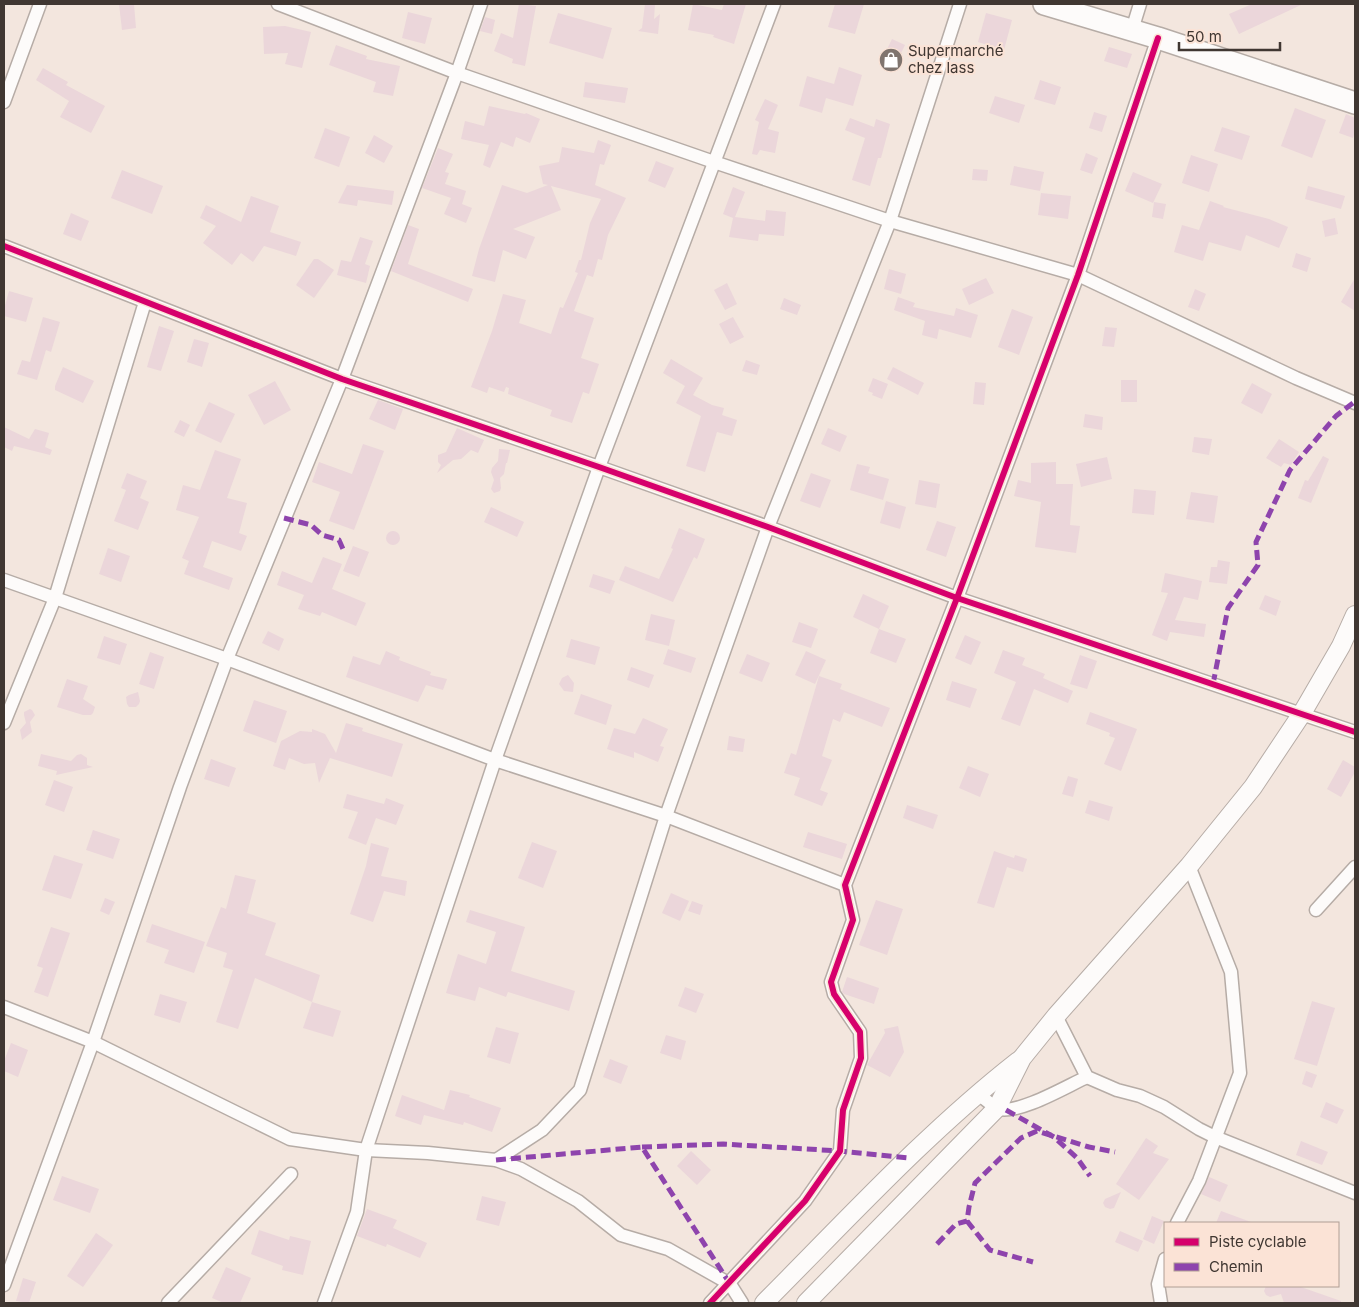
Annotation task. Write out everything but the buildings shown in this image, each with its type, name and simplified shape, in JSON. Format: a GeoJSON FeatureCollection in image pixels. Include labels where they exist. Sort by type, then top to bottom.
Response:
{"type":"FeatureCollection","features":[{"type":"Feature","properties":{"kind":"highway"},"geometry":{"type":"LineString","coordinates":[[1044,4],[1158,38],[1355,103]]}},
{"type":"Feature","properties":{"kind":"main road"},"geometry":{"type":"LineString","coordinates":[[806,1303],[997,1108],[1022,1058],[1056,1016],[1189,866],[1253,786],[1301,715],[1341,646],[1355,615]]}},
{"type":"Feature","properties":{"kind":"main road"},"geometry":{"type":"LineString","coordinates":[[764,1303],[977,1093],[1022,1058]]}},
{"type":"Feature","properties":{"kind":"street"},"geometry":{"type":"LineString","coordinates":[[4,102],[40,4]]}},
{"type":"Feature","properties":{"kind":"street"},"geometry":{"type":"LineString","coordinates":[[278,4],[456,73],[714,162],[890,221],[1078,275],[1296,378],[1355,403]]}},
{"type":"Feature","properties":{"kind":"street"},"geometry":{"type":"LineString","coordinates":[[4,1285],[93,1042],[180,787],[227,659],[342,379],[480,4]]}},
{"type":"Feature","properties":{"kind":"street"},"geometry":{"type":"LineString","coordinates":[[324,1303],[357,1212],[366,1150],[495,760],[599,467],[774,4]]}},
{"type":"Feature","properties":{"kind":"street"},"geometry":{"type":"LineString","coordinates":[[496,1160],[542,1130],[580,1090],[666,816],[768,527],[890,221],[960,4]]}},
{"type":"Feature","properties":{"kind":"street"},"geometry":{"type":"LineString","coordinates":[[1132,30],[1140,4]]}},
{"type":"Feature","properties":{"kind":"street"},"geometry":{"type":"LineString","coordinates":[[710,1303],[730,1284],[805,1201],[840,1151],[843,1110],[861,1058],[860,1032],[834,994],[831,982],[853,920],[845,885],[957,598],[1078,275],[1158,38]]}},
{"type":"Feature","properties":{"kind":"street"},"geometry":{"type":"LineString","coordinates":[[4,246],[342,379],[768,527],[957,598],[1355,732]]}},
{"type":"Feature","properties":{"kind":"street"},"geometry":{"type":"LineString","coordinates":[[4,723],[55,598],[145,302]]}},
{"type":"Feature","properties":{"kind":"street"},"geometry":{"type":"LineString","coordinates":[[4,580],[227,659],[495,760],[666,816],[845,885]]}},
{"type":"Feature","properties":{"kind":"street"},"geometry":{"type":"LineString","coordinates":[[1178,1222],[1199,1181],[1240,1073],[1231,972],[1189,866]]}},
{"type":"Feature","properties":{"kind":"street"},"geometry":{"type":"LineString","coordinates":[[1316,910],[1355,867]]}},
{"type":"Feature","properties":{"kind":"street"},"geometry":{"type":"LineString","coordinates":[[4,1007],[93,1042],[290,1139],[366,1150],[428,1153],[496,1160],[521,1169],[578,1202],[621,1234],[668,1249],[730,1284],[742,1303]]}},
{"type":"Feature","properties":{"kind":"street"},"geometry":{"type":"LineString","coordinates":[[1056,1016],[1087,1077],[1117,1090],[1148,1100],[1215,1137],[1355,1193]]}},
{"type":"Feature","properties":{"kind":"street"},"geometry":{"type":"LineString","coordinates":[[977,1093],[997,1108],[1006,1110],[1019,1108],[1087,1077]]}},
{"type":"Feature","properties":{"kind":"street"},"geometry":{"type":"LineString","coordinates":[[168,1303],[291,1174]]}},
{"type":"Feature","properties":{"kind":"street"},"geometry":{"type":"LineString","coordinates":[[1161,1303],[1158,1284],[1164,1263]]}},
{"type":"Feature","properties":{"kind":"marked path"},"geometry":{"type":"LineString","coordinates":[[1213,684],[1228,608],[1258,565],[1256,542],[1290,470],[1336,416],[1353,403]]}},
{"type":"Feature","properties":{"kind":"marked path"},"geometry":{"type":"LineString","coordinates":[[284,518],[311,525],[322,535],[339,540],[343,549]]}},
{"type":"Feature","properties":{"kind":"marked path"},"geometry":{"type":"LineString","coordinates":[[1006,1110],[1054,1137],[1077,1158],[1090,1176]]}},
{"type":"Feature","properties":{"kind":"marked path"},"geometry":{"type":"LineString","coordinates":[[937,1244],[956,1224],[967,1221],[975,1183],[1021,1138],[1037,1131],[1089,1147],[1115,1152]]}},
{"type":"Feature","properties":{"kind":"marked path"},"geometry":{"type":"LineString","coordinates":[[642,1147],[723,1144],[840,1151],[909,1158]]}},
{"type":"Feature","properties":{"kind":"marked path"},"geometry":{"type":"LineString","coordinates":[[496,1160],[642,1147],[730,1284]]}},
{"type":"Feature","properties":{"kind":"marked path"},"geometry":{"type":"LineString","coordinates":[[967,1221],[990,1250],[1033,1262]]}},
{"type":"Feature","properties":{"kind":"cycle path"},"geometry":{"type":"LineString","coordinates":[[710,1303],[805,1201],[840,1151],[843,1110],[861,1058],[860,1032],[834,994],[831,982],[853,920],[845,885],[957,598],[1078,275],[1158,38]]}},
{"type":"Feature","properties":{"kind":"cycle path"},"geometry":{"type":"LineString","coordinates":[[4,246],[342,379],[768,527],[957,598],[1355,732]]}},
{"type":"Feature","properties":{"kind":"place","name":"Supermarché chez lass"},"geometry":{"type":"Point","coordinates":[891,60]}}]}
